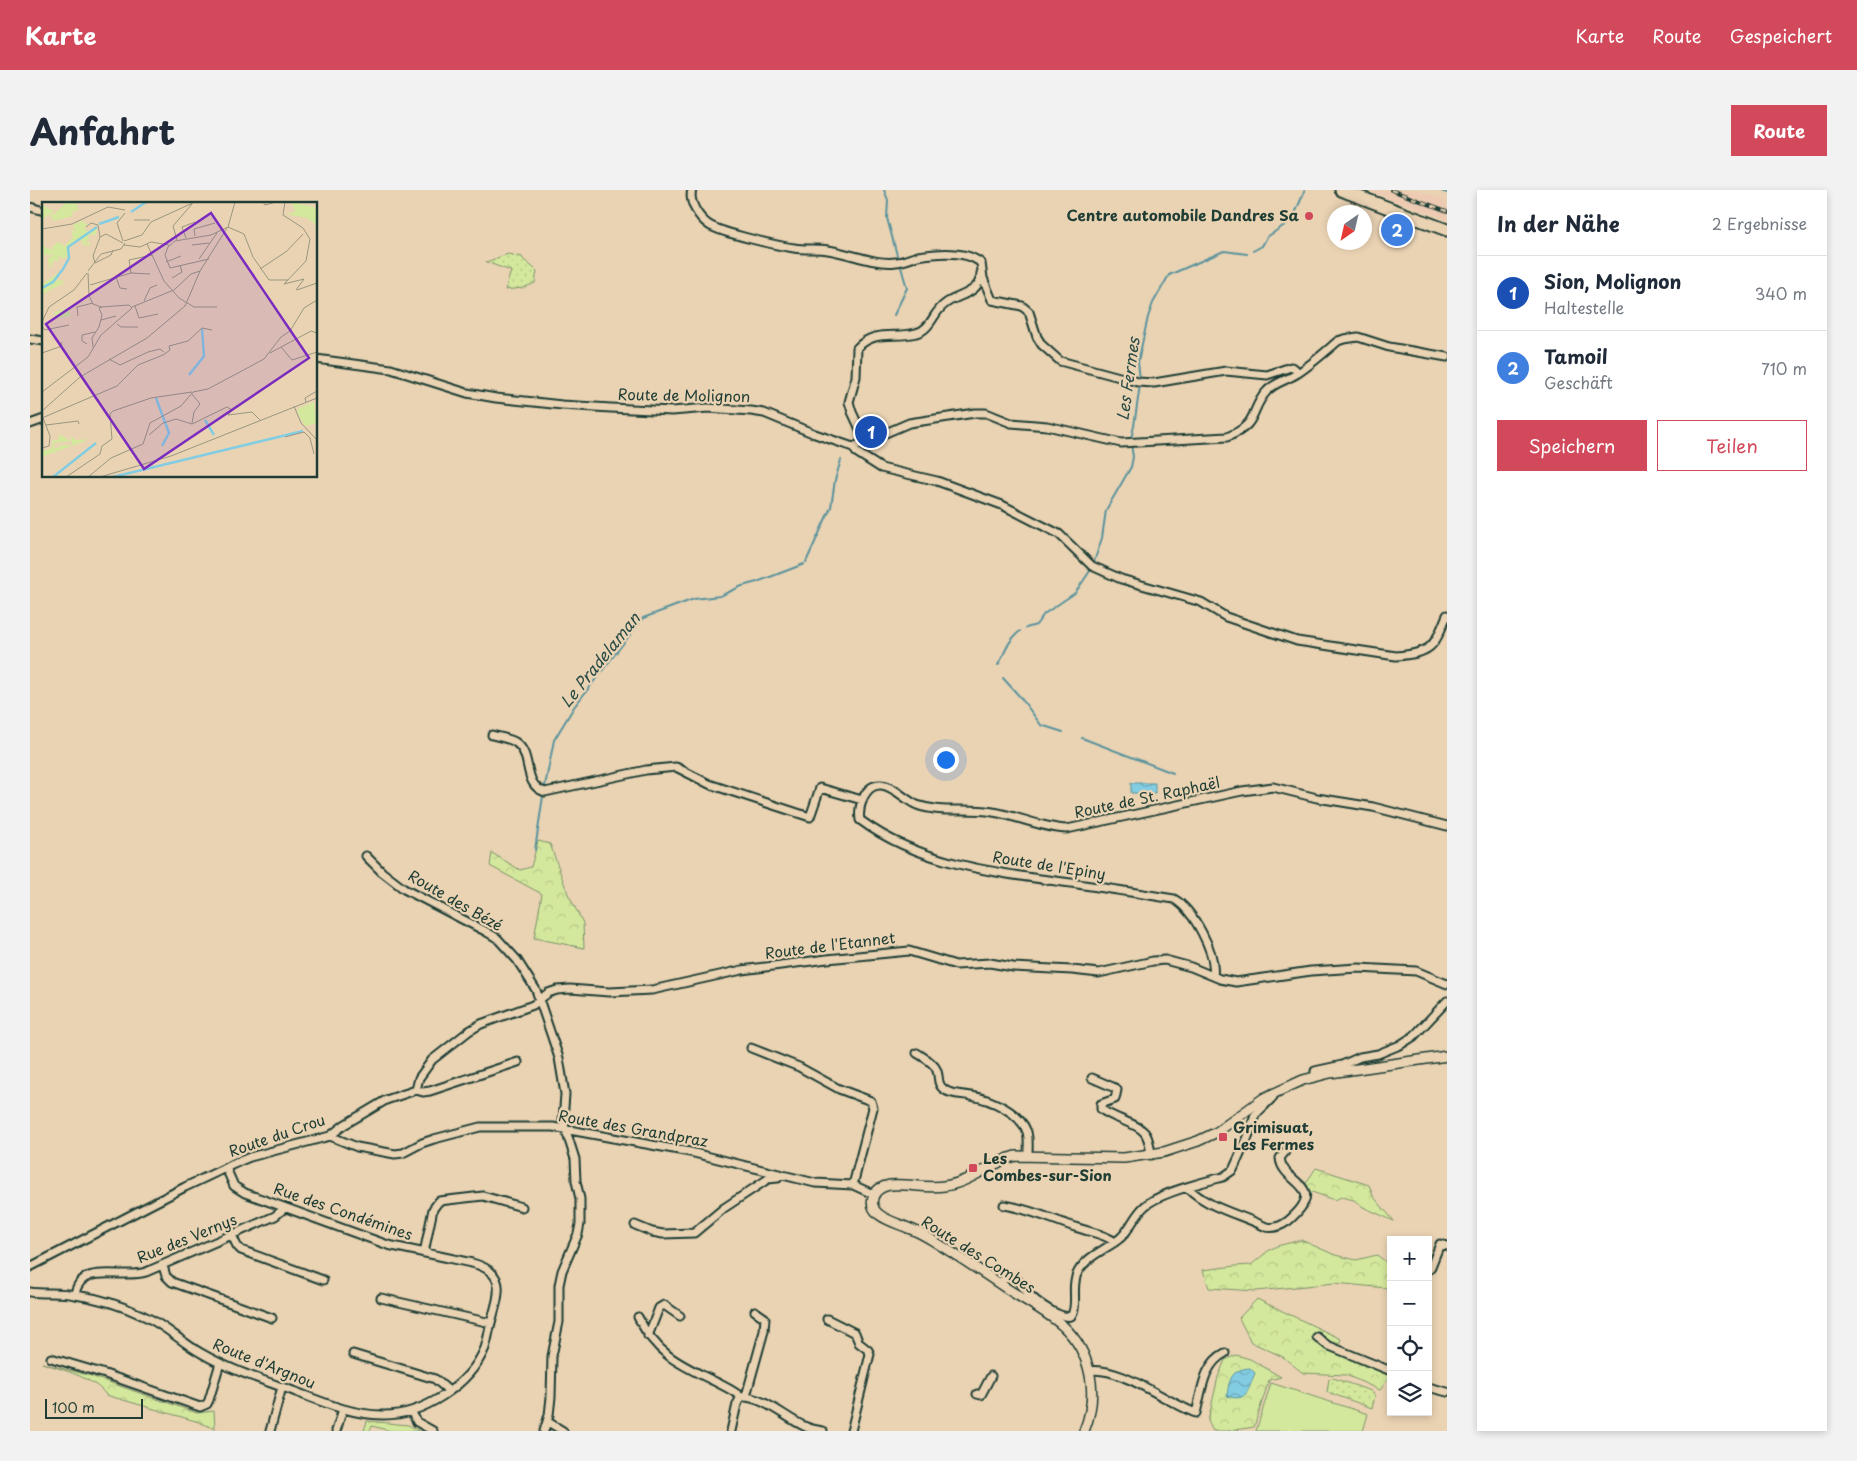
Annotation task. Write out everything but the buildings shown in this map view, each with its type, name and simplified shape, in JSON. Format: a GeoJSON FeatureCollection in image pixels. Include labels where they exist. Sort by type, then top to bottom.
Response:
{"type":"FeatureCollection","features":[{"type":"Feature","properties":{"kind":"main road"},"geometry":{"type":"LineString","coordinates":[[1341,190],[1447,230]]}},
{"type":"Feature","properties":{"kind":"street"},"geometry":{"type":"LineString","coordinates":[[692,190],[690,196],[693,205],[709,225],[723,231],[795,249],[828,250],[864,259],[895,263],[919,256],[942,254],[962,255],[976,259],[981,263],[983,278],[992,300],[1022,306],[1029,312],[1037,337],[1042,345],[1060,361],[1140,382],[1154,383],[1226,371],[1267,375],[1291,367],[1298,373]]}},
{"type":"Feature","properties":{"kind":"street"},"geometry":{"type":"LineString","coordinates":[[866,442],[849,402],[856,377],[857,348],[864,341],[872,337],[916,333],[926,329],[944,304],[971,291],[978,284],[981,263]]}},
{"type":"Feature","properties":{"kind":"street"},"geometry":{"type":"LineString","coordinates":[[853,447],[909,423],[966,414],[986,413],[1011,423],[1047,426],[1104,441],[1131,444],[1218,438],[1237,433],[1252,420],[1266,392],[1271,387],[1298,373],[1338,341],[1358,337],[1389,347],[1447,357]]}},
{"type":"Feature","properties":{"kind":"street","name":"Route de Molignon"},"geometry":{"type":"LineString","coordinates":[[318,359],[391,369],[467,393],[562,406],[672,411],[708,408],[758,412],[853,447],[856,452],[881,468],[937,481],[1002,505],[1059,534],[1092,566],[1121,579],[1201,602],[1226,617],[1297,641],[1396,656],[1424,651],[1430,647],[1438,638],[1447,615]]}},
{"type":"Feature","properties":{"kind":"street"},"geometry":{"type":"LineString","coordinates":[[30,424],[42,420]]}},
{"type":"Feature","properties":{"kind":"street"},"geometry":{"type":"LineString","coordinates":[[492,735],[510,740],[520,746],[531,781],[537,789],[545,792],[646,770],[676,767],[710,784],[810,817],[820,788],[862,800]]}},
{"type":"Feature","properties":{"kind":"street","name":"Route de St. Raphaël"},"geometry":{"type":"LineString","coordinates":[[862,800],[871,788],[880,785],[891,789],[908,801],[918,805],[948,811],[992,812],[1067,829],[1242,791],[1273,787],[1323,800],[1373,807],[1447,826]]}},
{"type":"Feature","properties":{"kind":"street","name":"Route de l'Epiny"},"geometry":{"type":"LineString","coordinates":[[862,800],[859,813],[860,820],[873,830],[921,852],[956,864],[1023,877],[1174,899],[1187,909],[1201,933],[1213,962],[1213,976]]}},
{"type":"Feature","properties":{"kind":"street","name":"Route des Bézé"},"geometry":{"type":"LineString","coordinates":[[366,856],[382,872],[404,889],[497,938],[526,971],[536,990],[559,1058],[565,1094],[562,1110],[563,1122],[575,1159],[576,1181],[580,1199],[580,1224],[575,1243],[562,1271],[559,1285],[558,1322],[552,1356],[551,1398],[548,1422],[544,1431]]}},
{"type":"Feature","properties":{"kind":"street","name":"Route de l'Etannet"},"geometry":{"type":"LineString","coordinates":[[539,1000],[548,993],[557,990],[609,992],[652,990],[742,970],[902,951],[915,951],[956,965],[990,963],[1013,967],[1099,973],[1153,960],[1165,960],[1191,967],[1226,981],[1236,982],[1311,970],[1358,968],[1416,970],[1447,984]]}},
{"type":"Feature","properties":{"kind":"street"},"geometry":{"type":"LineString","coordinates":[[416,1090],[419,1078],[432,1060],[468,1031],[481,1024],[533,1005],[539,1000]]}},
{"type":"Feature","properties":{"kind":"street"},"geometry":{"type":"LineString","coordinates":[[1315,1077],[1314,1074],[1319,1070],[1342,1065],[1400,1045],[1414,1036],[1447,1001]]}},
{"type":"Feature","properties":{"kind":"street"},"geometry":{"type":"LineString","coordinates":[[751,1048],[799,1067],[839,1089],[872,1102],[873,1108],[853,1185]]}},
{"type":"Feature","properties":{"kind":"street"},"geometry":{"type":"LineString","coordinates":[[917,1053],[934,1065],[938,1074],[938,1084],[944,1090],[954,1094],[982,1098],[1016,1116],[1025,1126],[1028,1155]]}},
{"type":"Feature","properties":{"kind":"street"},"geometry":{"type":"LineString","coordinates":[[874,1194],[879,1189],[889,1185],[938,1187],[952,1185],[1007,1158],[1028,1155],[1118,1158],[1151,1155],[1181,1147],[1212,1134],[1273,1093],[1315,1077],[1447,1056]]}},
{"type":"Feature","properties":{"kind":"street","name":"Route du Crou"},"geometry":{"type":"LineString","coordinates":[[30,1267],[250,1157],[330,1136],[344,1125],[386,1100],[416,1090],[430,1091],[518,1062]]}},
{"type":"Feature","properties":{"kind":"street"},"geometry":{"type":"LineString","coordinates":[[1092,1078],[1116,1088],[1115,1098],[1103,1102],[1101,1109],[1112,1117],[1141,1129],[1147,1137],[1151,1155]]}},
{"type":"Feature","properties":{"kind":"street"},"geometry":{"type":"LineString","coordinates":[[999,1283],[1007,1277],[1016,1278],[1032,1298],[1059,1315],[1071,1316],[1074,1310],[1074,1282],[1078,1271],[1086,1262],[1122,1237],[1144,1206],[1156,1199],[1231,1173],[1248,1137],[1252,1120],[1260,1109],[1272,1099],[1273,1093]]}},
{"type":"Feature","properties":{"kind":"street","name":"Route des Grandpraz"},"geometry":{"type":"LineString","coordinates":[[330,1136],[356,1147],[395,1154],[403,1153],[434,1139],[480,1127],[553,1127],[690,1152],[815,1183],[853,1185],[874,1194]]}},
{"type":"Feature","properties":{"kind":"street"},"geometry":{"type":"LineString","coordinates":[[1188,1188],[1206,1202],[1230,1213],[1266,1227],[1280,1226],[1293,1215],[1304,1201],[1306,1194],[1302,1186],[1282,1165],[1280,1158],[1285,1152]]}},
{"type":"Feature","properties":{"kind":"street","name":"Rue des Condémines"},"geometry":{"type":"LineString","coordinates":[[226,1168],[234,1186],[241,1191],[388,1245],[484,1266],[493,1272],[499,1286],[485,1349],[470,1372],[449,1391],[431,1404],[411,1411]]}},
{"type":"Feature","properties":{"kind":"street"},"geometry":{"type":"LineString","coordinates":[[635,1225],[663,1234],[694,1232],[724,1208],[768,1179],[778,1178],[780,1174]]}},
{"type":"Feature","properties":{"kind":"street","name":"Route des Combes"},"geometry":{"type":"LineString","coordinates":[[874,1194],[874,1206],[881,1217],[921,1234],[1064,1327],[1080,1348],[1090,1371],[1093,1392],[1091,1410],[1084,1431]]}},
{"type":"Feature","properties":{"kind":"street"},"geometry":{"type":"LineString","coordinates":[[424,1253],[433,1208],[438,1201],[483,1196],[522,1207]]}},
{"type":"Feature","properties":{"kind":"street"},"geometry":{"type":"LineString","coordinates":[[1004,1205],[1032,1210],[1063,1223],[1109,1238],[1115,1242]]}},
{"type":"Feature","properties":{"kind":"street","name":"Rue des Vernys"},"geometry":{"type":"LineString","coordinates":[[75,1294],[78,1284],[87,1276],[135,1275],[163,1266],[275,1216],[285,1208]]}},
{"type":"Feature","properties":{"kind":"street"},"geometry":{"type":"LineString","coordinates":[[232,1235],[241,1250],[323,1280]]}},
{"type":"Feature","properties":{"kind":"street"},"geometry":{"type":"LineString","coordinates":[[1432,1264],[1440,1244],[1447,1246]]}},
{"type":"Feature","properties":{"kind":"street"},"geometry":{"type":"LineString","coordinates":[[163,1266],[166,1276],[172,1282],[272,1318]]}},
{"type":"Feature","properties":{"kind":"street","name":"Route d'Argnou"},"geometry":{"type":"LineString","coordinates":[[30,1292],[75,1294],[144,1315],[199,1352],[220,1363],[343,1409],[384,1416],[411,1411]]}},
{"type":"Feature","properties":{"kind":"street"},"geometry":{"type":"LineString","coordinates":[[381,1298],[491,1324]]}},
{"type":"Feature","properties":{"kind":"street"},"geometry":{"type":"LineString","coordinates":[[648,1336],[659,1308],[664,1306],[680,1316]]}},
{"type":"Feature","properties":{"kind":"street"},"geometry":{"type":"LineString","coordinates":[[731,1431],[737,1404],[743,1396],[764,1331],[765,1318],[755,1311]]}},
{"type":"Feature","properties":{"kind":"street"},"geometry":{"type":"LineString","coordinates":[[638,1317],[648,1336],[670,1357],[743,1396],[761,1402],[806,1427],[823,1431]]}},
{"type":"Feature","properties":{"kind":"street"},"geometry":{"type":"LineString","coordinates":[[827,1319],[855,1333],[859,1343],[870,1354],[851,1431]]}},
{"type":"Feature","properties":{"kind":"street"},"geometry":{"type":"LineString","coordinates":[[1317,1338],[1327,1345],[1387,1369]]}},
{"type":"Feature","properties":{"kind":"street"},"geometry":{"type":"LineString","coordinates":[[1090,1371],[1101,1371],[1126,1378],[1196,1413],[1207,1369],[1217,1358],[1226,1353]]}},
{"type":"Feature","properties":{"kind":"street"},"geometry":{"type":"LineString","coordinates":[[353,1354],[435,1379],[449,1391]]}},
{"type":"Feature","properties":{"kind":"street"},"geometry":{"type":"LineString","coordinates":[[52,1358],[200,1406],[207,1404],[209,1400],[220,1363]]}},
{"type":"Feature","properties":{"kind":"street"},"geometry":{"type":"LineString","coordinates":[[977,1394],[981,1395],[991,1376]]}},
{"type":"Feature","properties":{"kind":"street"},"geometry":{"type":"LineString","coordinates":[[270,1431],[282,1387]]}},
{"type":"Feature","properties":{"kind":"street"},"geometry":{"type":"LineString","coordinates":[[1432,1387],[1447,1392]]}},
{"type":"Feature","properties":{"kind":"street"},"geometry":{"type":"LineString","coordinates":[[336,1431],[343,1409]]}},
{"type":"Feature","properties":{"kind":"street"},"geometry":{"type":"LineString","coordinates":[[411,1411],[417,1422],[433,1431]]}},
{"type":"Feature","properties":{"kind":"street"},"geometry":{"type":"LineString","coordinates":[[548,1422],[563,1431]]}},
{"type":"Feature","properties":{"kind":"shaded area"},"geometry":{"type":"Polygon","coordinates":[[[1366,190],[1418,190],[1447,201],[1447,220],[1366,190]]]}},
{"type":"Feature","properties":{"kind":"green space"},"geometry":{"type":"Polygon","coordinates":[[[508,254],[522,257],[537,271],[535,283],[523,288],[505,290],[511,271],[486,262],[508,254]]]}},
{"type":"Feature","properties":{"kind":"green space"},"geometry":{"type":"Polygon","coordinates":[[[538,841],[550,844],[568,894],[583,923],[584,948],[534,938],[542,894],[490,866],[492,853],[520,870],[531,867],[538,841]]]}},
{"type":"Feature","properties":{"kind":"green space"},"geometry":{"type":"Polygon","coordinates":[[[1316,1168],[1369,1185],[1373,1196],[1394,1221],[1363,1207],[1354,1200],[1341,1197],[1335,1200],[1309,1191],[1306,1183],[1316,1168]]]}},
{"type":"Feature","properties":{"kind":"green space"},"geometry":{"type":"Polygon","coordinates":[[[1301,1240],[1335,1255],[1356,1260],[1377,1255],[1387,1263],[1387,1287],[1335,1283],[1256,1291],[1209,1288],[1203,1270],[1251,1265],[1277,1246],[1301,1240]]]}},
{"type":"Feature","properties":{"kind":"green space"},"geometry":{"type":"Polygon","coordinates":[[[1257,1299],[1341,1339],[1336,1352],[1387,1375],[1387,1380],[1380,1390],[1346,1375],[1303,1373],[1283,1357],[1251,1342],[1239,1318],[1257,1299]]]}},
{"type":"Feature","properties":{"kind":"green space"},"geometry":{"type":"Polygon","coordinates":[[[1236,1355],[1250,1359],[1281,1377],[1269,1380],[1254,1427],[1213,1431],[1208,1421],[1218,1377],[1225,1360],[1236,1355]]]}},
{"type":"Feature","properties":{"kind":"green space"},"geometry":{"type":"Polygon","coordinates":[[[42,1363],[91,1376],[197,1413],[214,1411],[215,1429],[199,1422],[106,1395],[101,1389],[86,1379],[42,1363]]]}},
{"type":"Feature","properties":{"kind":"green space"},"geometry":{"type":"Polygon","coordinates":[[[1333,1378],[1371,1391],[1375,1396],[1372,1408],[1327,1392],[1329,1379],[1333,1378]]]}},
{"type":"Feature","properties":{"kind":"green space"},"geometry":{"type":"Polygon","coordinates":[[[1271,1383],[1368,1414],[1363,1431],[1256,1431],[1271,1383]]]}},
{"type":"Feature","properties":{"kind":"green space"},"geometry":{"type":"Polygon","coordinates":[[[367,1421],[408,1425],[420,1431],[391,1431],[372,1426],[370,1431],[364,1431],[367,1421]]]}},
{"type":"Feature","properties":{"kind":"water"},"geometry":{"type":"Polygon","coordinates":[[[1131,783],[1155,783],[1155,793],[1131,793],[1131,783]]]}},
{"type":"Feature","properties":{"kind":"water"},"geometry":{"type":"Polygon","coordinates":[[[1250,1368],[1255,1373],[1246,1393],[1239,1398],[1227,1396],[1232,1376],[1239,1371],[1250,1368]]]}},
{"type":"Feature","properties":{"kind":"waterway","name":"Le Pradelaman"},"geometry":{"type":"LineString","coordinates":[[884,190],[888,200],[887,218],[898,259]]}},
{"type":"Feature","properties":{"kind":"waterway","name":"Les Fermes"},"geometry":{"type":"LineString","coordinates":[[1253,251],[1262,246],[1267,237],[1289,222],[1294,216],[1305,190]]}},
{"type":"Feature","properties":{"kind":"waterway"},"geometry":{"type":"LineString","coordinates":[[1439,190],[1447,193]]}},
{"type":"Feature","properties":{"kind":"waterway","name":"Les Fermes"},"geometry":{"type":"LineString","coordinates":[[1140,380],[1138,362],[1148,317],[1153,303],[1169,275],[1224,251],[1247,254]]}},
{"type":"Feature","properties":{"kind":"waterway","name":"Le Pradelaman"},"geometry":{"type":"LineString","coordinates":[[894,315],[907,288],[901,267]]}},
{"type":"Feature","properties":{"kind":"waterway","name":"Les Fermes"},"geometry":{"type":"LineString","coordinates":[[1131,439],[1140,385]]}},
{"type":"Feature","properties":{"kind":"waterway","name":"Les Fermes"},"geometry":{"type":"LineString","coordinates":[[1093,565],[1102,538],[1106,510],[1131,467],[1133,457],[1131,444]]}},
{"type":"Feature","properties":{"kind":"waterway","name":"Le Pradelaman"},"geometry":{"type":"LineString","coordinates":[[806,562],[831,507],[835,480],[841,460]]}},
{"type":"Feature","properties":{"kind":"waterway","name":"Le Pradelaman"},"geometry":{"type":"LineString","coordinates":[[545,786],[554,740],[574,707],[643,618],[694,599],[720,596],[742,586],[804,564]]}},
{"type":"Feature","properties":{"kind":"waterway","name":"Les Fermes"},"geometry":{"type":"LineString","coordinates":[[1026,628],[1036,625],[1044,614],[1075,593],[1090,571]]}},
{"type":"Feature","properties":{"kind":"waterway","name":"Les Fermes"},"geometry":{"type":"LineString","coordinates":[[998,665],[1010,643],[1020,631]]}},
{"type":"Feature","properties":{"kind":"waterway","name":"Les Fermes"},"geometry":{"type":"LineString","coordinates":[[1003,678],[1041,725],[1063,732]]}},
{"type":"Feature","properties":{"kind":"waterway","name":"Les Fermes"},"geometry":{"type":"LineString","coordinates":[[1082,738],[1173,773]]}},
{"type":"Feature","properties":{"kind":"waterway","name":"Le Pradelaman"},"geometry":{"type":"LineString","coordinates":[[535,850],[543,796]]}},
{"type":"Feature","properties":{"kind":"railway"},"geometry":{"type":"LineString","coordinates":[[1391,190],[1447,211]]}},
{"type":"Feature","properties":{"kind":"place","name":"Centre automobile Dandres Sa"},"geometry":{"type":"Point","coordinates":[1309,216]}},
{"type":"Feature","properties":{"kind":"place","name":"Tamoil"},"geometry":{"type":"Point","coordinates":[1397,230]}},
{"type":"Feature","properties":{"kind":"place","name":"Sion, Molignon"},"geometry":{"type":"Point","coordinates":[871,432]}},
{"type":"Feature","properties":{"kind":"place","name":"Grimisuat, Les Fermes"},"geometry":{"type":"Point","coordinates":[1223,1137]}},
{"type":"Feature","properties":{"kind":"place","name":"Les Combes-sur-Sion"},"geometry":{"type":"Point","coordinates":[973,1168]}}]}
